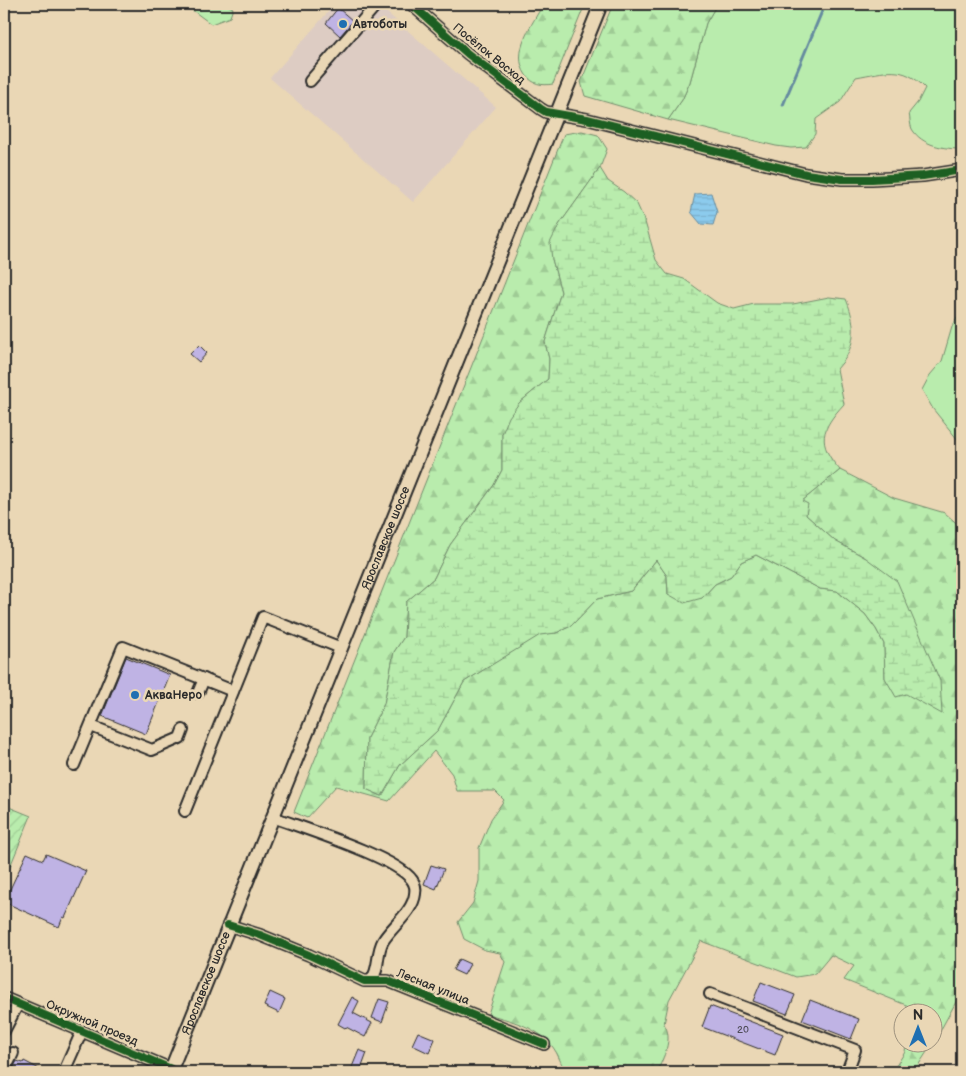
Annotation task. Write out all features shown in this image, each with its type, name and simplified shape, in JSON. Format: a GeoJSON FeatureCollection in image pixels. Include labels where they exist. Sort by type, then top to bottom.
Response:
{"type":"FeatureCollection","features":[{"type":"Feature","properties":{"kind":"main road","name":"Ярославское шоссе"},"geometry":{"type":"LineString","coordinates":[[171,1071],[601,4]]}},
{"type":"Feature","properties":{"kind":"street"},"geometry":{"type":"LineString","coordinates":[[310,81],[377,4]]}},
{"type":"Feature","properties":{"kind":"street","name":"Посёлок Восход"},"geometry":{"type":"LineString","coordinates":[[412,4],[468,54],[540,110],[806,174],[842,179],[923,176],[962,170]]}},
{"type":"Feature","properties":{"kind":"street"},"geometry":{"type":"LineString","coordinates":[[185,811],[263,617],[341,648]]}},
{"type":"Feature","properties":{"kind":"street"},"geometry":{"type":"LineString","coordinates":[[74,766],[123,647],[233,691]]}},
{"type":"Feature","properties":{"kind":"street"},"geometry":{"type":"LineString","coordinates":[[198,693],[204,679]]}},
{"type":"Feature","properties":{"kind":"street"},"geometry":{"type":"LineString","coordinates":[[91,726],[152,750],[180,738],[183,730]]}},
{"type":"Feature","properties":{"kind":"street"},"geometry":{"type":"LineString","coordinates":[[273,817],[335,839],[395,866],[411,878],[416,892],[412,905],[380,945],[374,976],[371,980]]}},
{"type":"Feature","properties":{"kind":"street","name":"Лесная улица"},"geometry":{"type":"LineString","coordinates":[[228,926],[260,935],[309,955],[352,976],[364,980],[388,980],[544,1044]]}},
{"type":"Feature","properties":{"kind":"street"},"geometry":{"type":"LineString","coordinates":[[710,994],[855,1050],[846,1072]]}},
{"type":"Feature","properties":{"kind":"street","name":"Окружной проезд"},"geometry":{"type":"LineString","coordinates":[[4,998],[171,1071]]}},
{"type":"Feature","properties":{"kind":"street"},"geometry":{"type":"LineString","coordinates":[[4,1031],[18,1004]]}},
{"type":"Feature","properties":{"kind":"street"},"geometry":{"type":"LineString","coordinates":[[66,1067],[82,1031]]}},
{"type":"Feature","properties":{"kind":"street"},"geometry":{"type":"LineString","coordinates":[[4,1072],[13,1053]]}},
{"type":"Feature","properties":{"kind":"shaded area"},"geometry":{"type":"Polygon","coordinates":[[[335,4],[377,4],[496,107],[413,202],[270,78],[335,4]]]}},
{"type":"Feature","properties":{"kind":"green space"},"geometry":{"type":"Polygon","coordinates":[[[184,4],[225,4],[233,8],[230,17],[211,24],[184,4]]]}},
{"type":"Feature","properties":{"kind":"green space"},"geometry":{"type":"Polygon","coordinates":[[[543,4],[585,4],[553,84],[549,85],[538,84],[528,78],[520,57],[525,38],[543,4]]]}},
{"type":"Feature","properties":{"kind":"green space"},"geometry":{"type":"Polygon","coordinates":[[[613,4],[717,4],[706,23],[690,82],[682,100],[668,120],[585,96],[581,82],[613,4]]]}},
{"type":"Feature","properties":{"kind":"green space"},"geometry":{"type":"Polygon","coordinates":[[[717,4],[962,4],[962,149],[934,145],[916,135],[911,127],[909,113],[918,102],[925,88],[909,75],[893,72],[856,77],[840,102],[816,119],[815,134],[806,147],[776,146],[668,120],[682,100],[690,82],[706,23],[717,4]]]}},
{"type":"Feature","properties":{"kind":"green space"},"geometry":{"type":"Polygon","coordinates":[[[582,131],[598,135],[607,149],[600,168],[559,225],[552,259],[561,292],[545,342],[549,359],[548,379],[519,403],[502,434],[502,470],[494,485],[450,545],[434,578],[406,602],[404,637],[394,652],[384,704],[367,738],[366,789],[382,796],[400,765],[438,730],[464,682],[540,634],[556,633],[571,626],[597,599],[631,591],[656,560],[667,576],[668,594],[702,598],[715,584],[731,576],[741,562],[756,555],[820,589],[837,591],[865,614],[884,644],[885,678],[940,681],[925,648],[866,558],[835,541],[806,515],[802,501],[840,470],[894,498],[945,513],[962,528],[962,991],[944,1024],[944,1004],[904,1004],[844,980],[854,966],[831,955],[815,974],[796,977],[701,941],[669,1000],[664,1024],[667,1030],[668,1042],[657,1072],[563,1072],[562,1065],[554,1048],[538,1033],[519,1024],[488,1014],[505,962],[500,953],[485,950],[464,939],[458,922],[473,903],[479,881],[479,848],[491,819],[504,800],[495,791],[457,791],[452,774],[434,751],[389,801],[336,786],[307,818],[294,812],[564,134],[582,131]]]}},
{"type":"Feature","properties":{"kind":"green space"},"geometry":{"type":"Polygon","coordinates":[[[600,168],[608,181],[637,204],[645,222],[656,260],[667,274],[684,279],[717,303],[734,309],[754,304],[793,304],[829,297],[846,299],[851,312],[853,332],[851,346],[837,369],[844,404],[830,421],[824,436],[827,452],[840,470],[802,501],[808,504],[806,515],[835,541],[866,558],[897,581],[940,681],[942,714],[906,694],[896,697],[885,678],[884,644],[876,629],[865,614],[837,591],[820,589],[756,555],[741,562],[731,576],[715,584],[702,598],[684,603],[668,594],[667,576],[656,560],[631,591],[597,599],[571,626],[556,633],[540,635],[464,682],[438,730],[400,765],[382,796],[366,789],[367,738],[384,704],[394,652],[404,637],[406,602],[434,578],[450,545],[494,485],[502,470],[502,434],[509,417],[519,403],[548,379],[549,359],[545,342],[561,292],[552,259],[550,243],[559,225],[600,168]]]}},
{"type":"Feature","properties":{"kind":"green space"},"geometry":{"type":"Polygon","coordinates":[[[962,309],[962,445],[933,409],[922,390],[930,375],[942,361],[952,327],[962,309]]]}},
{"type":"Feature","properties":{"kind":"green space"},"geometry":{"type":"Polygon","coordinates":[[[4,805],[31,816],[4,881],[4,805]]]}},
{"type":"Feature","properties":{"kind":"green space"},"geometry":{"type":"Polygon","coordinates":[[[904,1054],[926,1054],[914,1072],[892,1072],[904,1054]]]}},
{"type":"Feature","properties":{"kind":"water"},"geometry":{"type":"Polygon","coordinates":[[[711,193],[717,212],[713,225],[701,224],[691,212],[695,194],[711,193]]]}},
{"type":"Feature","properties":{"kind":"building"},"geometry":{"type":"Polygon","coordinates":[[[338,8],[353,21],[340,36],[326,23],[338,8]]]}},
{"type":"Feature","properties":{"kind":"building"},"geometry":{"type":"Polygon","coordinates":[[[199,345],[207,353],[199,362],[190,354],[199,345]]]}},
{"type":"Feature","properties":{"kind":"building","name":"АкваНеро"},"geometry":{"type":"Polygon","coordinates":[[[126,657],[170,675],[146,734],[102,716],[126,657]]]}},
{"type":"Feature","properties":{"kind":"building"},"geometry":{"type":"Polygon","coordinates":[[[27,853],[43,860],[46,854],[86,871],[59,927],[4,902],[27,853]]]}},
{"type":"Feature","properties":{"kind":"building"},"geometry":{"type":"Polygon","coordinates":[[[431,865],[444,869],[436,889],[424,884],[431,865]]]}},
{"type":"Feature","properties":{"kind":"building"},"geometry":{"type":"Polygon","coordinates":[[[459,959],[470,964],[464,975],[453,970],[459,959]]]}},
{"type":"Feature","properties":{"kind":"building"},"geometry":{"type":"Polygon","coordinates":[[[761,982],[795,995],[787,1014],[753,1001],[761,982]]]}},
{"type":"Feature","properties":{"kind":"building"},"geometry":{"type":"Polygon","coordinates":[[[270,992],[285,999],[279,1013],[264,1006],[270,992]]]}},
{"type":"Feature","properties":{"kind":"building"},"geometry":{"type":"Polygon","coordinates":[[[352,997],[359,1001],[353,1013],[372,1023],[365,1037],[338,1024],[352,997]]]}},
{"type":"Feature","properties":{"kind":"building"},"geometry":{"type":"Polygon","coordinates":[[[379,999],[389,1002],[382,1022],[372,1018],[379,999]]]}},
{"type":"Feature","properties":{"kind":"building"},"geometry":{"type":"Polygon","coordinates":[[[810,1000],[859,1019],[851,1039],[802,1020],[810,1000]]]}},
{"type":"Feature","properties":{"kind":"building"},"geometry":{"type":"Polygon","coordinates":[[[710,1006],[783,1034],[775,1055],[702,1027],[710,1006]]]}},
{"type":"Feature","properties":{"kind":"building"},"geometry":{"type":"Polygon","coordinates":[[[418,1032],[435,1039],[429,1053],[412,1045],[418,1032]]]}},
{"type":"Feature","properties":{"kind":"building"},"geometry":{"type":"Polygon","coordinates":[[[359,1050],[367,1053],[360,1072],[350,1072],[359,1050]]]}},
{"type":"Feature","properties":{"kind":"building"},"geometry":{"type":"Polygon","coordinates":[[[17,1061],[23,1063],[24,1061],[45,1072],[11,1072],[17,1061]]]}},
{"type":"Feature","properties":{"kind":"waterway"},"geometry":{"type":"LineString","coordinates":[[783,105],[825,4]]}},
{"type":"Feature","properties":{"kind":"cycle path"},"geometry":{"type":"LineString","coordinates":[[411,4],[468,54],[546,112],[587,119],[806,174],[842,179],[872,179],[923,176],[962,170]]}},
{"type":"Feature","properties":{"kind":"cycle path"},"geometry":{"type":"LineString","coordinates":[[228,925],[260,935],[309,955],[364,981],[388,981],[544,1044]]}},
{"type":"Feature","properties":{"kind":"cycle path"},"geometry":{"type":"LineString","coordinates":[[4,998],[171,1069]]}},
{"type":"Feature","properties":{"kind":"place","name":"Автоботы"},"geometry":{"type":"Point","coordinates":[343,24]}},
{"type":"Feature","properties":{"kind":"place","name":"АкваНеро"},"geometry":{"type":"Point","coordinates":[135,695]}}]}
